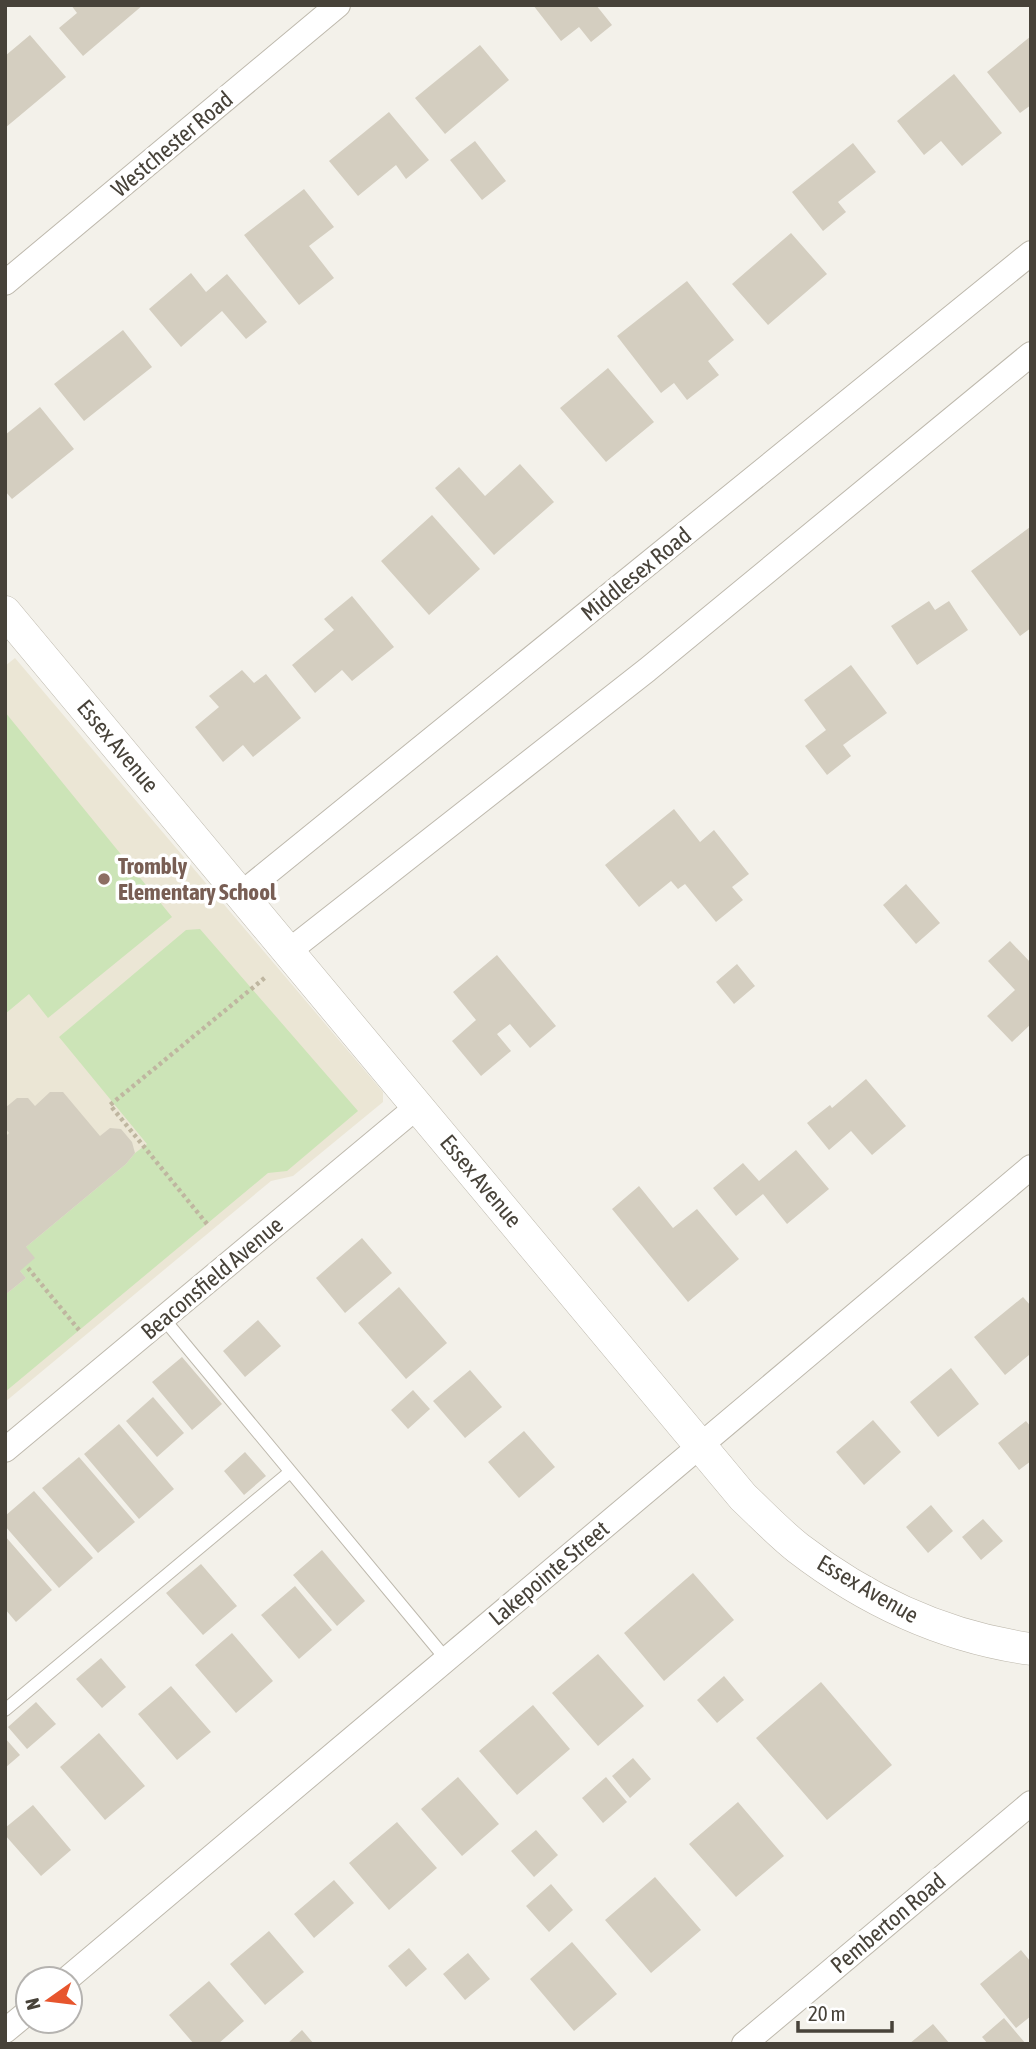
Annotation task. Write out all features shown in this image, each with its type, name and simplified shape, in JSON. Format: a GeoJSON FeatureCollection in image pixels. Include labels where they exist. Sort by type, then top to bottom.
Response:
{"type":"FeatureCollection","features":[{"type":"Feature","properties":{"kind":"street","name":"Westchester Road"},"geometry":{"type":"LineString","coordinates":[[5,283],[338,5]]}},
{"type":"Feature","properties":{"kind":"street","name":"Middlesex Road"},"geometry":{"type":"LineString","coordinates":[[242,894],[1031,253]]}},
{"type":"Feature","properties":{"kind":"street"},"geometry":{"type":"LineString","coordinates":[[283,960],[647,670],[1031,354]]}},
{"type":"Feature","properties":{"kind":"street","name":"Essex Avenue"},"geometry":{"type":"LineString","coordinates":[[5,612],[242,894],[283,960],[418,1106],[743,1497],[797,1547],[859,1590],[916,1619],[965,1636],[1031,1649]]}},
{"type":"Feature","properties":{"kind":"street","name":"Beaconsfield Avenue"},"geometry":{"type":"LineString","coordinates":[[5,1450],[418,1106]]}},
{"type":"Feature","properties":{"kind":"street","name":"Lakepointe Street"},"geometry":{"type":"LineString","coordinates":[[84,1965],[1031,1167]]}},
{"type":"Feature","properties":{"kind":"street","name":"Pemberton Road"},"geometry":{"type":"LineString","coordinates":[[744,2044],[1031,1802]]}},
{"type":"Feature","properties":{"kind":"lane"},"geometry":{"type":"LineString","coordinates":[[163,1318],[446,1659]]}},
{"type":"Feature","properties":{"kind":"lane"},"geometry":{"type":"LineString","coordinates":[[5,1710],[290,1472]]}},
{"type":"Feature","properties":{"kind":"path"},"geometry":{"type":"LineString","coordinates":[[207,1224],[110,1105],[283,960]]}},
{"type":"Feature","properties":{"kind":"path"},"geometry":{"type":"LineString","coordinates":[[28,1268],[79,1330]]}},
{"type":"Feature","properties":{"kind":"shaded area","name":"Trombly Elementary School"},"geometry":{"type":"Polygon","coordinates":[[[15,658],[383,1092],[383,1102],[293,1176],[271,1181],[5,1402],[5,666],[15,658]]]}},
{"type":"Feature","properties":{"kind":"green space"},"geometry":{"type":"Polygon","coordinates":[[[5,712],[172,917],[48,1018],[29,994],[5,1014],[5,712]]]}},
{"type":"Feature","properties":{"kind":"green space"},"geometry":{"type":"Polygon","coordinates":[[[200,929],[358,1111],[287,1171],[268,1173],[5,1392],[5,1295],[26,1278],[20,1271],[26,1247],[147,1144],[59,1037],[186,930],[200,929]]]}},
{"type":"Feature","properties":{"kind":"building"},"geometry":{"type":"Polygon","coordinates":[[[71,5],[143,5],[83,56],[59,28],[77,13],[71,5]]]}},
{"type":"Feature","properties":{"kind":"building"},"geometry":{"type":"Polygon","coordinates":[[[533,5],[596,5],[612,25],[591,42],[579,27],[561,41],[533,5]]]}},
{"type":"Feature","properties":{"kind":"building"},"geometry":{"type":"Polygon","coordinates":[[[30,35],[66,77],[5,128],[5,56],[30,35]]]}},
{"type":"Feature","properties":{"kind":"building"},"geometry":{"type":"Polygon","coordinates":[[[1031,36],[1031,105],[1020,113],[987,72],[1031,36]]]}},
{"type":"Feature","properties":{"kind":"building"},"geometry":{"type":"Polygon","coordinates":[[[480,45],[509,80],[445,134],[415,98],[480,45]]]}},
{"type":"Feature","properties":{"kind":"building"},"geometry":{"type":"Polygon","coordinates":[[[954,74],[1002,133],[962,166],[941,141],[924,155],[897,121],[954,74]]]}},
{"type":"Feature","properties":{"kind":"building"},"geometry":{"type":"Polygon","coordinates":[[[389,112],[429,160],[406,179],[396,165],[358,196],[329,161],[389,112]]]}},
{"type":"Feature","properties":{"kind":"building"},"geometry":{"type":"Polygon","coordinates":[[[475,141],[506,181],[482,200],[450,160],[475,141]]]}},
{"type":"Feature","properties":{"kind":"building"},"geometry":{"type":"Polygon","coordinates":[[[853,143],[876,172],[838,202],[846,212],[823,231],[792,192],[853,143]]]}},
{"type":"Feature","properties":{"kind":"building"},"geometry":{"type":"Polygon","coordinates":[[[304,189],[334,227],[309,246],[334,278],[299,305],[244,235],[304,189]]]}},
{"type":"Feature","properties":{"kind":"building"},"geometry":{"type":"Polygon","coordinates":[[[791,233],[827,274],[768,325],[732,284],[791,233]]]}},
{"type":"Feature","properties":{"kind":"building"},"geometry":{"type":"Polygon","coordinates":[[[191,273],[206,292],[227,274],[267,322],[246,339],[222,311],[181,347],[149,309],[191,273]]]}},
{"type":"Feature","properties":{"kind":"building"},"geometry":{"type":"Polygon","coordinates":[[[687,281],[734,340],[708,361],[719,375],[687,400],[674,383],[661,393],[617,336],[687,281]]]}},
{"type":"Feature","properties":{"kind":"building"},"geometry":{"type":"Polygon","coordinates":[[[123,330],[152,367],[84,421],[54,384],[123,330]]]}},
{"type":"Feature","properties":{"kind":"building"},"geometry":{"type":"Polygon","coordinates":[[[608,368],[654,422],[606,462],[560,408],[608,368]]]}},
{"type":"Feature","properties":{"kind":"building"},"geometry":{"type":"Polygon","coordinates":[[[40,407],[74,449],[12,499],[5,491],[5,435],[40,407]]]}},
{"type":"Feature","properties":{"kind":"building"},"geometry":{"type":"Polygon","coordinates":[[[520,464],[554,502],[494,555],[435,488],[459,467],[485,496],[520,464]]]}},
{"type":"Feature","properties":{"kind":"building"},"geometry":{"type":"Polygon","coordinates":[[[432,515],[480,569],[429,615],[381,561],[432,515]]]}},
{"type":"Feature","properties":{"kind":"building"},"geometry":{"type":"Polygon","coordinates":[[[1030,527],[1031,628],[1020,636],[971,571],[1030,527]]]}},
{"type":"Feature","properties":{"kind":"building"},"geometry":{"type":"Polygon","coordinates":[[[352,596],[394,647],[352,681],[342,670],[315,693],[292,665],[334,630],[324,619],[352,596]]]}},
{"type":"Feature","properties":{"kind":"building"},"geometry":{"type":"Polygon","coordinates":[[[929,601],[935,610],[949,601],[968,630],[917,665],[891,626],[929,601]]]}},
{"type":"Feature","properties":{"kind":"building"},"geometry":{"type":"Polygon","coordinates":[[[851,665],[887,713],[843,745],[851,756],[827,775],[805,746],[826,730],[804,700],[851,665]]]}},
{"type":"Feature","properties":{"kind":"building"},"geometry":{"type":"Polygon","coordinates":[[[242,670],[254,683],[266,674],[301,718],[253,757],[243,745],[223,762],[195,727],[219,707],[209,696],[242,670]]]}},
{"type":"Feature","properties":{"kind":"building"},"geometry":{"type":"Polygon","coordinates":[[[674,809],[700,842],[714,830],[749,874],[732,887],[743,900],[716,922],[685,884],[678,889],[671,881],[639,907],[605,865],[674,809]]]}},
{"type":"Feature","properties":{"kind":"building"},"geometry":{"type":"Polygon","coordinates":[[[906,884],[940,923],[916,944],[883,905],[906,884]]]}},
{"type":"Feature","properties":{"kind":"building"},"geometry":{"type":"Polygon","coordinates":[[[1010,941],[1031,963],[1031,1024],[1012,1042],[987,1016],[1015,990],[988,961],[1010,941]]]}},
{"type":"Feature","properties":{"kind":"building"},"geometry":{"type":"Polygon","coordinates":[[[497,955],[556,1026],[530,1048],[510,1024],[497,1034],[511,1051],[481,1076],[452,1041],[476,1020],[453,992],[497,955]]]}},
{"type":"Feature","properties":{"kind":"building"},"geometry":{"type":"Polygon","coordinates":[[[737,964],[755,986],[734,1004],[716,982],[737,964]]]}},
{"type":"Feature","properties":{"kind":"building"},"geometry":{"type":"Polygon","coordinates":[[[866,1079],[906,1126],[872,1155],[851,1131],[829,1150],[807,1123],[830,1105],[832,1108],[866,1079]]]}},
{"type":"Feature","properties":{"kind":"building"},"geometry":{"type":"Polygon","coordinates":[[[50,1092],[63,1092],[100,1136],[110,1128],[121,1129],[132,1142],[135,1153],[126,1164],[26,1247],[35,1258],[20,1271],[26,1278],[5,1295],[5,1137],[9,1133],[5,1128],[5,1108],[17,1098],[28,1098],[35,1106],[50,1092]]]}},
{"type":"Feature","properties":{"kind":"building"},"geometry":{"type":"Polygon","coordinates":[[[796,1150],[829,1189],[787,1224],[763,1194],[736,1216],[713,1188],[743,1163],[759,1181],[796,1150]]]}},
{"type":"Feature","properties":{"kind":"building"},"geometry":{"type":"Polygon","coordinates":[[[639,1186],[673,1228],[697,1209],[739,1259],[688,1302],[612,1209],[639,1186]]]}},
{"type":"Feature","properties":{"kind":"building"},"geometry":{"type":"Polygon","coordinates":[[[362,1238],[392,1273],[345,1313],[316,1278],[362,1238]]]}},
{"type":"Feature","properties":{"kind":"building"},"geometry":{"type":"Polygon","coordinates":[[[399,1287],[447,1343],[406,1379],[358,1323],[399,1287]]]}},
{"type":"Feature","properties":{"kind":"building"},"geometry":{"type":"Polygon","coordinates":[[[1023,1297],[1031,1306],[1031,1358],[1029,1355],[1005,1375],[974,1337],[1023,1297]]]}},
{"type":"Feature","properties":{"kind":"building"},"geometry":{"type":"Polygon","coordinates":[[[258,1320],[281,1346],[245,1377],[223,1351],[258,1320]]]}},
{"type":"Feature","properties":{"kind":"building"},"geometry":{"type":"Polygon","coordinates":[[[182,1357],[222,1404],[192,1430],[152,1382],[182,1357]]]}},
{"type":"Feature","properties":{"kind":"building"},"geometry":{"type":"Polygon","coordinates":[[[951,1368],[979,1404],[938,1437],[910,1402],[951,1368]]]}},
{"type":"Feature","properties":{"kind":"building"},"geometry":{"type":"Polygon","coordinates":[[[470,1370],[502,1407],[465,1438],[433,1401],[470,1370]]]}},
{"type":"Feature","properties":{"kind":"building"},"geometry":{"type":"Polygon","coordinates":[[[413,1390],[430,1409],[408,1429],[391,1410],[413,1390]]]}},
{"type":"Feature","properties":{"kind":"building"},"geometry":{"type":"Polygon","coordinates":[[[153,1397],[184,1433],[157,1457],[126,1421],[153,1397]]]}},
{"type":"Feature","properties":{"kind":"building"},"geometry":{"type":"Polygon","coordinates":[[[873,1420],[901,1452],[864,1485],[836,1452],[873,1420]]]}},
{"type":"Feature","properties":{"kind":"building"},"geometry":{"type":"Polygon","coordinates":[[[1026,1421],[1031,1427],[1031,1461],[1019,1470],[998,1443],[1026,1421]]]}},
{"type":"Feature","properties":{"kind":"building"},"geometry":{"type":"Polygon","coordinates":[[[119,1424],[174,1489],[139,1519],[84,1454],[119,1424]]]}},
{"type":"Feature","properties":{"kind":"building"},"geometry":{"type":"Polygon","coordinates":[[[524,1431],[555,1467],[519,1498],[488,1462],[524,1431]]]}},
{"type":"Feature","properties":{"kind":"building"},"geometry":{"type":"Polygon","coordinates":[[[245,1452],[266,1476],[244,1495],[224,1471],[245,1452]]]}},
{"type":"Feature","properties":{"kind":"building"},"geometry":{"type":"Polygon","coordinates":[[[79,1457],[135,1522],[98,1553],[42,1488],[79,1457]]]}},
{"type":"Feature","properties":{"kind":"building"},"geometry":{"type":"Polygon","coordinates":[[[34,1491],[93,1558],[59,1588],[5,1526],[5,1516],[34,1491]]]}},
{"type":"Feature","properties":{"kind":"building"},"geometry":{"type":"Polygon","coordinates":[[[931,1505],[953,1531],[928,1553],[906,1527],[931,1505]]]}},
{"type":"Feature","properties":{"kind":"building"},"geometry":{"type":"Polygon","coordinates":[[[983,1519],[1003,1541],[981,1560],[962,1537],[983,1519]]]}},
{"type":"Feature","properties":{"kind":"building"},"geometry":{"type":"Polygon","coordinates":[[[5,1536],[52,1590],[16,1622],[5,1609],[5,1536]]]}},
{"type":"Feature","properties":{"kind":"building"},"geometry":{"type":"Polygon","coordinates":[[[322,1550],[365,1601],[337,1626],[293,1575],[322,1550]]]}},
{"type":"Feature","properties":{"kind":"building"},"geometry":{"type":"Polygon","coordinates":[[[201,1564],[237,1606],[203,1635],[166,1593],[201,1564]]]}},
{"type":"Feature","properties":{"kind":"building"},"geometry":{"type":"Polygon","coordinates":[[[693,1573],[734,1620],[664,1681],[624,1633],[693,1573]]]}},
{"type":"Feature","properties":{"kind":"building"},"geometry":{"type":"Polygon","coordinates":[[[295,1586],[332,1630],[299,1659],[261,1615],[295,1586]]]}},
{"type":"Feature","properties":{"kind":"building"},"geometry":{"type":"Polygon","coordinates":[[[232,1633],[273,1681],[236,1713],[195,1665],[232,1633]]]}},
{"type":"Feature","properties":{"kind":"building"},"geometry":{"type":"Polygon","coordinates":[[[598,1654],[644,1706],[598,1746],[552,1693],[598,1654]]]}},
{"type":"Feature","properties":{"kind":"building"},"geometry":{"type":"Polygon","coordinates":[[[101,1658],[126,1687],[102,1708],[76,1679],[101,1658]]]}},
{"type":"Feature","properties":{"kind":"building"},"geometry":{"type":"Polygon","coordinates":[[[724,1676],[744,1700],[717,1723],[697,1700],[724,1676]]]}},
{"type":"Feature","properties":{"kind":"building"},"geometry":{"type":"Polygon","coordinates":[[[821,1682],[892,1765],[827,1820],[756,1738],[821,1682]]]}},
{"type":"Feature","properties":{"kind":"building"},"geometry":{"type":"Polygon","coordinates":[[[171,1686],[211,1732],[177,1760],[138,1714],[171,1686]]]}},
{"type":"Feature","properties":{"kind":"building"},"geometry":{"type":"Polygon","coordinates":[[[36,1702],[56,1724],[27,1749],[8,1727],[36,1702]]]}},
{"type":"Feature","properties":{"kind":"building"},"geometry":{"type":"Polygon","coordinates":[[[533,1705],[570,1749],[517,1795],[479,1751],[533,1705]]]}},
{"type":"Feature","properties":{"kind":"building"},"geometry":{"type":"Polygon","coordinates":[[[99,1733],[145,1786],[105,1820],[60,1767],[99,1733]]]}},
{"type":"Feature","properties":{"kind":"building"},"geometry":{"type":"Polygon","coordinates":[[[5,1738],[20,1755],[5,1768],[5,1738]]]}},
{"type":"Feature","properties":{"kind":"building"},"geometry":{"type":"Polygon","coordinates":[[[633,1758],[651,1779],[630,1798],[612,1776],[633,1758]]]}},
{"type":"Feature","properties":{"kind":"building"},"geometry":{"type":"Polygon","coordinates":[[[458,1777],[499,1824],[462,1856],[421,1809],[458,1777]]]}},
{"type":"Feature","properties":{"kind":"building"},"geometry":{"type":"Polygon","coordinates":[[[606,1777],[627,1802],[603,1823],[582,1798],[606,1777]]]}},
{"type":"Feature","properties":{"kind":"building"},"geometry":{"type":"Polygon","coordinates":[[[738,1802],[784,1856],[736,1897],[689,1844],[738,1802]]]}},
{"type":"Feature","properties":{"kind":"building"},"geometry":{"type":"Polygon","coordinates":[[[33,1805],[71,1850],[41,1876],[5,1835],[5,1828],[33,1805]]]}},
{"type":"Feature","properties":{"kind":"building"},"geometry":{"type":"Polygon","coordinates":[[[397,1822],[437,1868],[389,1910],[349,1863],[397,1822]]]}},
{"type":"Feature","properties":{"kind":"building"},"geometry":{"type":"Polygon","coordinates":[[[536,1830],[558,1855],[534,1877],[511,1851],[536,1830]]]}},
{"type":"Feature","properties":{"kind":"building"},"geometry":{"type":"Polygon","coordinates":[[[655,1877],[701,1930],[651,1973],[605,1920],[655,1877]]]}},
{"type":"Feature","properties":{"kind":"building"},"geometry":{"type":"Polygon","coordinates":[[[334,1880],[354,1903],[314,1938],[294,1914],[334,1880]]]}},
{"type":"Feature","properties":{"kind":"building"},"geometry":{"type":"Polygon","coordinates":[[[551,1884],[573,1910],[549,1932],[526,1906],[551,1884]]]}},
{"type":"Feature","properties":{"kind":"building"},"geometry":{"type":"Polygon","coordinates":[[[269,1931],[304,1972],[265,2005],[230,1964],[269,1931]]]}},
{"type":"Feature","properties":{"kind":"building"},"geometry":{"type":"Polygon","coordinates":[[[572,1942],[617,1994],[574,2031],[530,1979],[572,1942]]]}},
{"type":"Feature","properties":{"kind":"building"},"geometry":{"type":"Polygon","coordinates":[[[409,1948],[427,1969],[406,1987],[388,1966],[409,1948]]]}},
{"type":"Feature","properties":{"kind":"building"},"geometry":{"type":"Polygon","coordinates":[[[1021,1950],[1031,1962],[1031,2016],[1016,2028],[980,1984],[1021,1950]]]}},
{"type":"Feature","properties":{"kind":"building"},"geometry":{"type":"Polygon","coordinates":[[[468,1953],[490,1979],[465,2000],[443,1974],[468,1953]]]}},
{"type":"Feature","properties":{"kind":"building"},"geometry":{"type":"Polygon","coordinates":[[[209,1981],[244,2021],[218,2044],[194,2044],[169,2015],[209,1981]]]}},
{"type":"Feature","properties":{"kind":"building"},"geometry":{"type":"Polygon","coordinates":[[[1004,2018],[1026,2044],[988,2044],[982,2037],[1004,2018]]]}},
{"type":"Feature","properties":{"kind":"building"},"geometry":{"type":"Polygon","coordinates":[[[933,2024],[950,2044],[909,2044],[933,2024]]]}},
{"type":"Feature","properties":{"kind":"building"},"geometry":{"type":"Polygon","coordinates":[[[302,2030],[314,2044],[287,2044],[302,2030]]]}},
{"type":"Feature","properties":{"kind":"place","name":"Trombly Elementary School"},"geometry":{"type":"Point","coordinates":[104,879]}}]}
